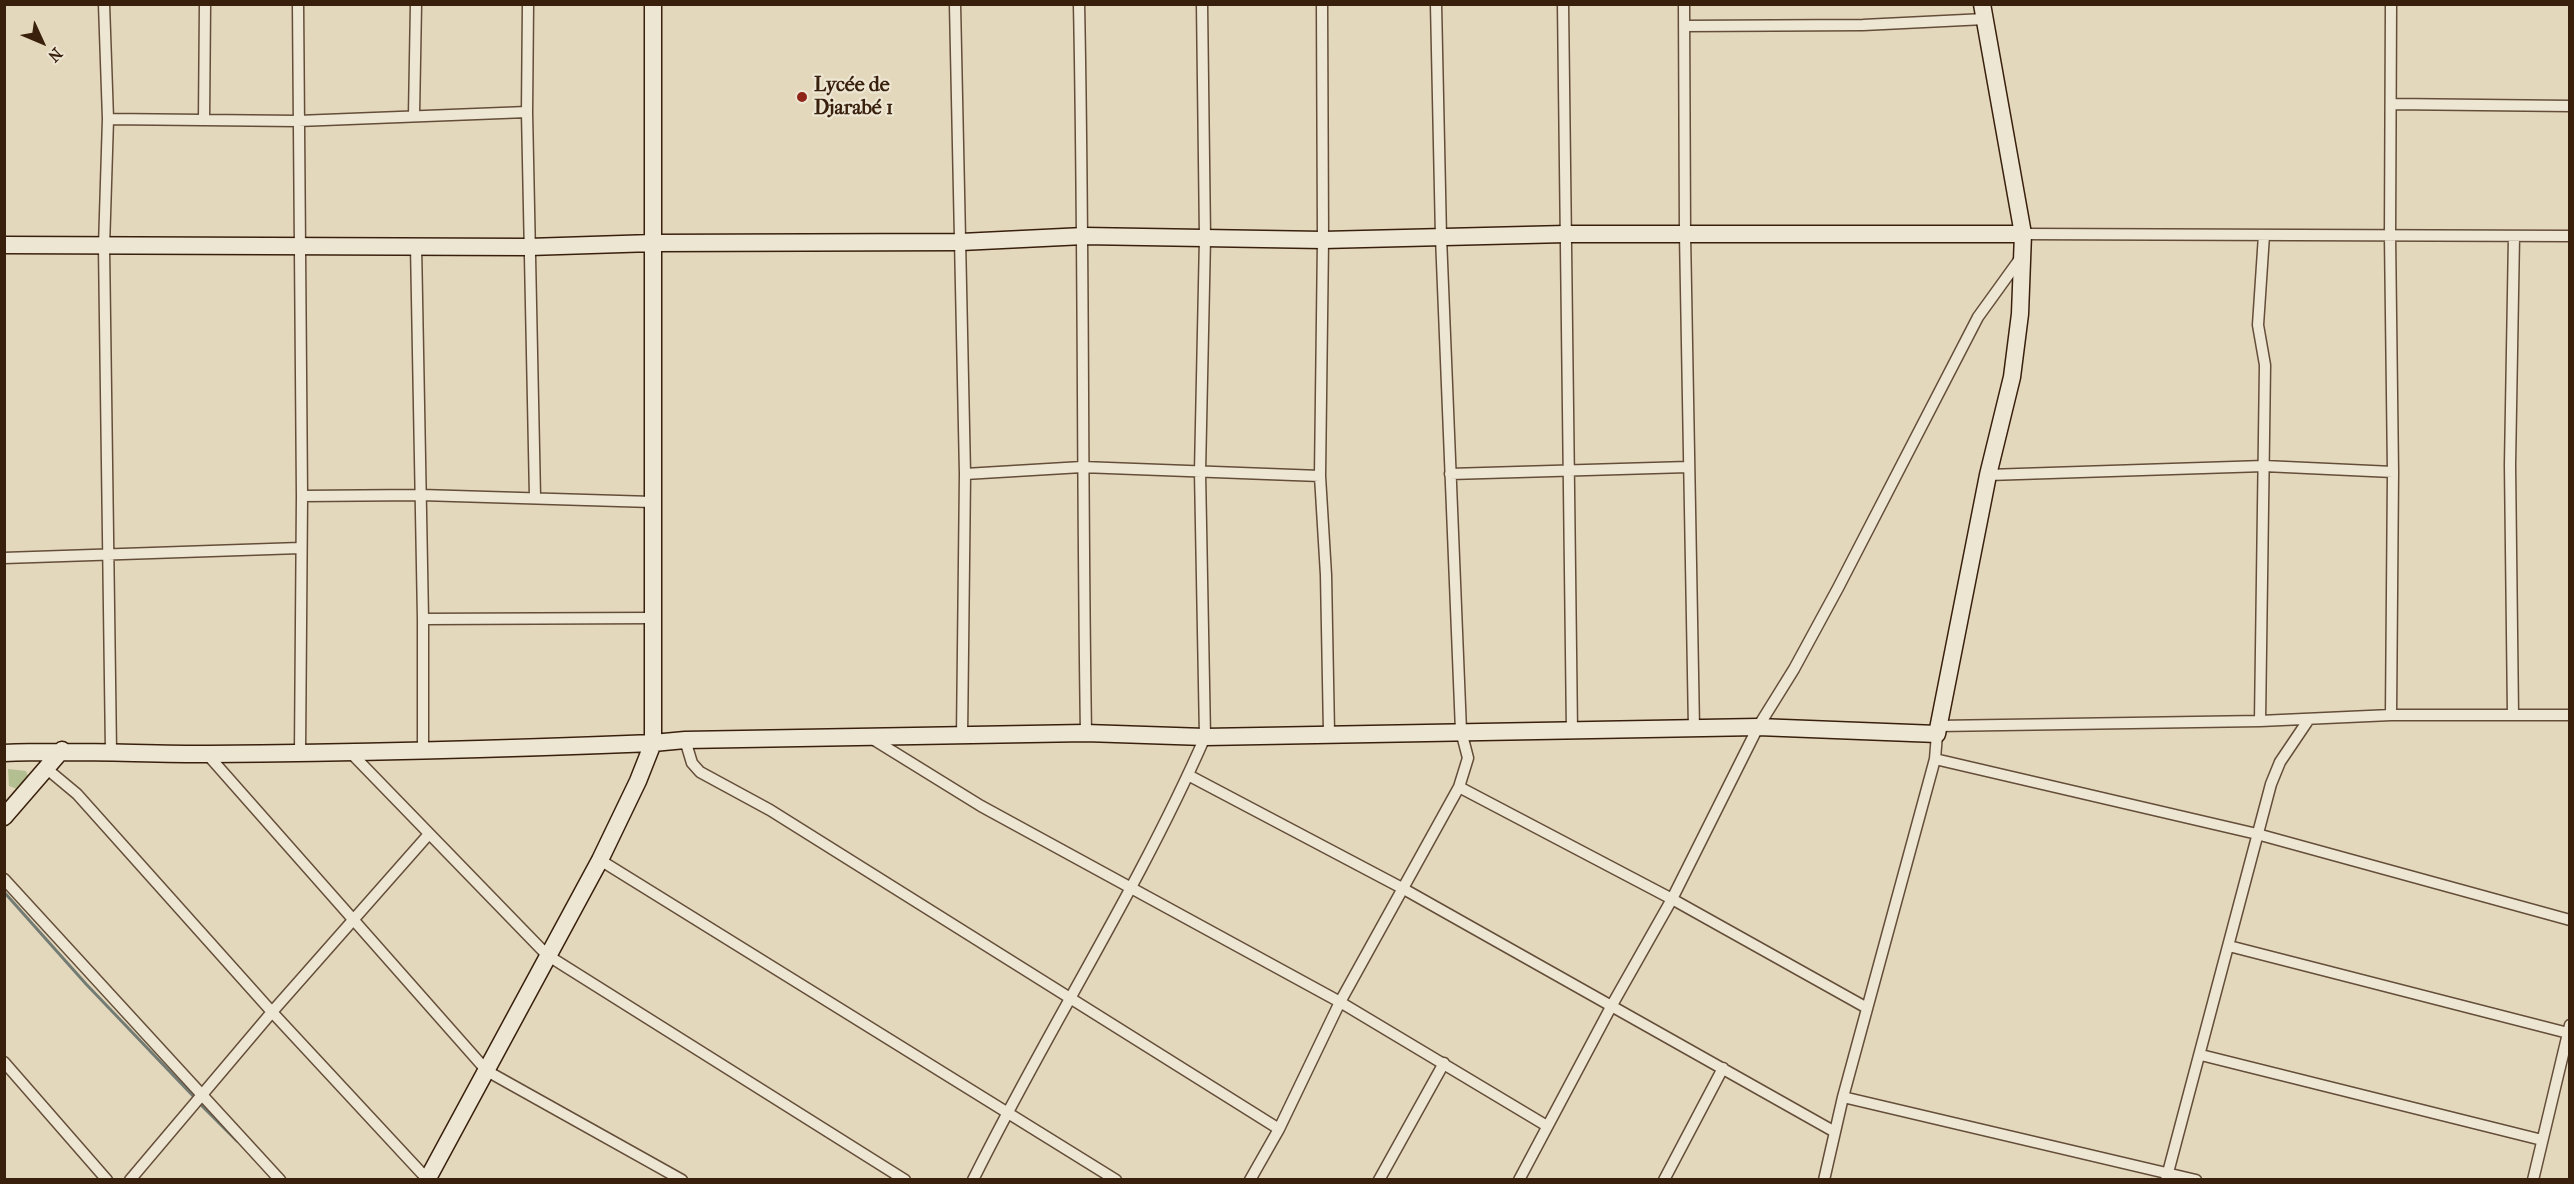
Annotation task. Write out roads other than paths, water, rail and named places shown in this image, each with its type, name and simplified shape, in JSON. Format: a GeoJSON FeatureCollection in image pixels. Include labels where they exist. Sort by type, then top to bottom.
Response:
{"type":"FeatureCollection","features":[{"type":"Feature","properties":{"kind":"street"},"geometry":{"type":"LineString","coordinates":[[104,4],[108,119],[104,247],[111,752]]}},
{"type":"Feature","properties":{"kind":"street"},"geometry":{"type":"LineString","coordinates":[[204,120],[205,4]]}},
{"type":"Feature","properties":{"kind":"street"},"geometry":{"type":"LineString","coordinates":[[298,4],[302,496],[300,753]]}},
{"type":"Feature","properties":{"kind":"street"},"geometry":{"type":"LineString","coordinates":[[414,115],[416,4]]}},
{"type":"Feature","properties":{"kind":"street"},"geometry":{"type":"LineString","coordinates":[[528,4],[527,112],[535,497]]}},
{"type":"Feature","properties":{"kind":"street"},"geometry":{"type":"LineString","coordinates":[[47,769],[77,794],[272,1012],[427,1179],[600,860],[638,781],[653,743],[653,4]]}},
{"type":"Feature","properties":{"kind":"street"},"geometry":{"type":"LineString","coordinates":[[955,4],[965,474],[962,737]]}},
{"type":"Feature","properties":{"kind":"street"},"geometry":{"type":"LineString","coordinates":[[1079,4],[1086,733]]}},
{"type":"Feature","properties":{"kind":"street"},"geometry":{"type":"LineString","coordinates":[[974,1179],[1007,1112],[1131,888],[1205,737],[1200,472],[1205,238],[1202,4]]}},
{"type":"Feature","properties":{"kind":"street"},"geometry":{"type":"LineString","coordinates":[[1322,4],[1323,240],[1320,476],[1326,575],[1329,734]]}},
{"type":"Feature","properties":{"kind":"street"},"geometry":{"type":"LineString","coordinates":[[1250,1179],[1279,1129],[1341,1002],[1459,787],[1468,758],[1461,731],[1450,474],[1441,237],[1436,4]]}},
{"type":"Feature","properties":{"kind":"street"},"geometry":{"type":"LineString","coordinates":[[1563,4],[1572,732]]}},
{"type":"Feature","properties":{"kind":"street"},"geometry":{"type":"LineString","coordinates":[[1684,4],[1684,234],[1694,728]]}},
{"type":"Feature","properties":{"kind":"street"},"geometry":{"type":"LineString","coordinates":[[2391,4],[2390,236],[2393,472],[2391,715]]}},
{"type":"Feature","properties":{"kind":"street"},"geometry":{"type":"LineString","coordinates":[[1684,26],[1863,25],[1983,12],[2023,234],[2020,314],[2012,377],[1988,475],[1937,730],[1935,759],[1843,1097],[1824,1179]]}},
{"type":"Feature","properties":{"kind":"street"},"geometry":{"type":"LineString","coordinates":[[2392,104],[2570,106]]}},
{"type":"Feature","properties":{"kind":"street"},"geometry":{"type":"LineString","coordinates":[[108,119],[298,121],[527,112]]}},
{"type":"Feature","properties":{"kind":"street"},"geometry":{"type":"LineString","coordinates":[[4,245],[104,247],[299,244],[529,247],[653,243],[961,242],[1083,236],[1323,240],[1566,234],[2570,236]]}},
{"type":"Feature","properties":{"kind":"street"},"geometry":{"type":"LineString","coordinates":[[2260,721],[2265,365],[2258,326],[2264,235]]}},
{"type":"Feature","properties":{"kind":"street"},"geometry":{"type":"LineString","coordinates":[[2513,715],[2510,465],[2514,236]]}},
{"type":"Feature","properties":{"kind":"street"},"geometry":{"type":"LineString","coordinates":[[416,245],[423,619],[423,752]]}},
{"type":"Feature","properties":{"kind":"street"},"geometry":{"type":"LineString","coordinates":[[1519,1179],[1612,1005],[1672,899],[1758,727],[1794,669],[1838,588],[1978,317],[2022,256]]}},
{"type":"Feature","properties":{"kind":"street"},"geometry":{"type":"LineString","coordinates":[[1988,475],[2264,466],[2393,472]]}},
{"type":"Feature","properties":{"kind":"street"},"geometry":{"type":"LineString","coordinates":[[965,474],[1082,467],[1320,476]]}},
{"type":"Feature","properties":{"kind":"street"},"geometry":{"type":"LineString","coordinates":[[1450,474],[1688,467]]}},
{"type":"Feature","properties":{"kind":"street"},"geometry":{"type":"LineString","coordinates":[[302,496],[421,495],[652,502]]}},
{"type":"Feature","properties":{"kind":"street"},"geometry":{"type":"LineString","coordinates":[[4,558],[300,548]]}},
{"type":"Feature","properties":{"kind":"street"},"geometry":{"type":"LineString","coordinates":[[423,619],[652,618]]}},
{"type":"Feature","properties":{"kind":"street"},"geometry":{"type":"LineString","coordinates":[[4,753],[62,750],[207,754],[423,752],[685,740],[962,737],[1086,733],[1205,737],[1758,727],[1937,730],[2391,715],[2570,715]]}},
{"type":"Feature","properties":{"kind":"street"},"geometry":{"type":"LineString","coordinates":[[2167,1176],[2201,1055],[2271,784],[2280,762],[2309,719]]}},
{"type":"Feature","properties":{"kind":"street"},"geometry":{"type":"LineString","coordinates":[[871,738],[981,806],[1341,1002],[1547,1126]]}},
{"type":"Feature","properties":{"kind":"street"},"geometry":{"type":"LineString","coordinates":[[685,740],[692,763],[699,772],[770,810],[1279,1129]]}},
{"type":"Feature","properties":{"kind":"street"},"geometry":{"type":"LineString","coordinates":[[4,817],[62,750]]}},
{"type":"Feature","properties":{"kind":"street"},"geometry":{"type":"LineString","coordinates":[[350,752],[547,955],[905,1179]]}},
{"type":"Feature","properties":{"kind":"street"},"geometry":{"type":"LineString","coordinates":[[207,754],[351,920],[487,1071],[682,1179]]}},
{"type":"Feature","properties":{"kind":"street"},"geometry":{"type":"LineString","coordinates":[[1935,759],[2257,834],[2570,920]]}},
{"type":"Feature","properties":{"kind":"street"},"geometry":{"type":"LineString","coordinates":[[1188,775],[1402,888],[1836,1132]]}},
{"type":"Feature","properties":{"kind":"street"},"geometry":{"type":"LineString","coordinates":[[1459,787],[1672,899],[1868,1008]]}},
{"type":"Feature","properties":{"kind":"street"},"geometry":{"type":"LineString","coordinates":[[130,1179],[351,920],[429,834]]}},
{"type":"Feature","properties":{"kind":"street"},"geometry":{"type":"LineString","coordinates":[[600,860],[1116,1179]]}},
{"type":"Feature","properties":{"kind":"street"},"geometry":{"type":"LineString","coordinates":[[4,879],[280,1179]]}},
{"type":"Feature","properties":{"kind":"street"},"geometry":{"type":"LineString","coordinates":[[2229,946],[2569,1029],[2533,1179]]}},
{"type":"Feature","properties":{"kind":"street"},"geometry":{"type":"LineString","coordinates":[[2201,1055],[2542,1140]]}},
{"type":"Feature","properties":{"kind":"street"},"geometry":{"type":"LineString","coordinates":[[4,1062],[107,1179]]}},
{"type":"Feature","properties":{"kind":"street"},"geometry":{"type":"LineString","coordinates":[[1379,1179],[1444,1063]]}},
{"type":"Feature","properties":{"kind":"street"},"geometry":{"type":"LineString","coordinates":[[1664,1179],[1723,1068]]}},
{"type":"Feature","properties":{"kind":"street"},"geometry":{"type":"LineString","coordinates":[[1843,1097],[2167,1176],[2196,1179]]}},
{"type":"Feature","properties":{"kind":"waterway"},"geometry":{"type":"LineString","coordinates":[[4,892],[86,984],[195,1098]]}},
{"type":"Feature","properties":{"kind":"waterway"},"geometry":{"type":"LineString","coordinates":[[199,1103],[237,1141]]}},
{"type":"Feature","properties":{"kind":"place","name":"Lycée de Djarabé 1"},"geometry":{"type":"Point","coordinates":[802,97]}}]}
